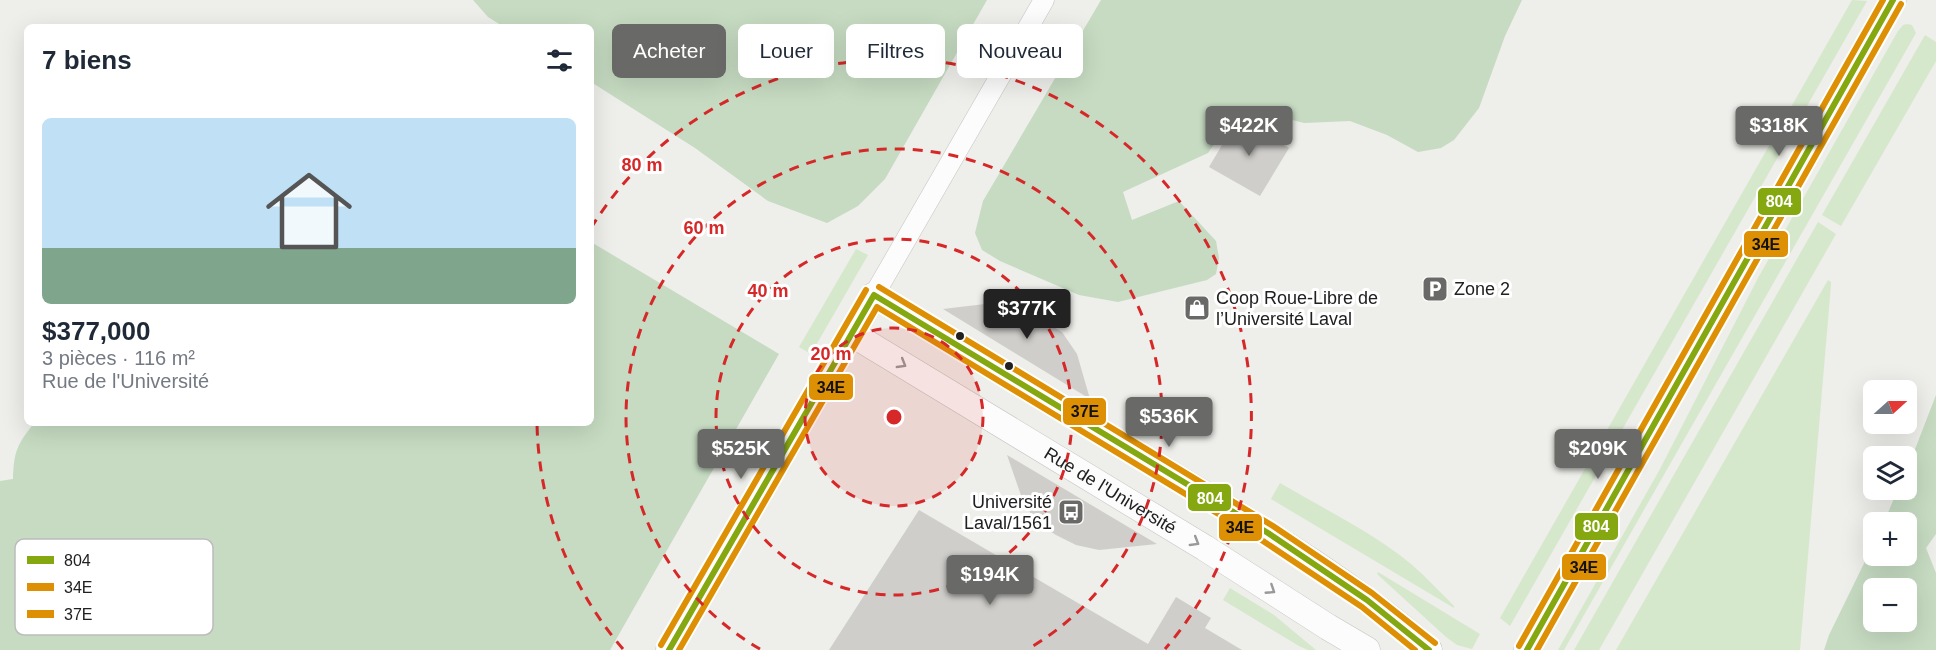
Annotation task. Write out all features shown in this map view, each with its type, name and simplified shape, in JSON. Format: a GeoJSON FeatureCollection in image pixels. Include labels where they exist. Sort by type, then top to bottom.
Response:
{"type":"FeatureCollection","features":[{"type":"Feature","properties":{"kind":"street"},"geometry":{"type":"LineString","coordinates":[[669,650],[1044,0]]}},
{"type":"Feature","properties":{"kind":"street"},"geometry":{"type":"LineString","coordinates":[[1527,650],[1892,2]]}},
{"type":"Feature","properties":{"kind":"street"},"geometry":{"type":"LineString","coordinates":[[874,296],[1246,520],[1354,590],[1429,650]]}},
{"type":"Feature","properties":{"kind":"street","name":"Rue de l'Université"},"geometry":{"type":"LineString","coordinates":[[852,334],[1367,650]]}},
{"type":"Feature","properties":{"kind":"green space"},"geometry":{"type":"Polygon","coordinates":[[[473,0],[987,0],[973,24],[957,24],[957,53],[945,74],[945,24],[846,24],[846,78],[943,78],[885,179],[858,206],[827,223],[768,201],[695,148],[594,84],[594,24],[499,24],[488,17],[473,0]]]}},
{"type":"Feature","properties":{"kind":"green space"},"geometry":{"type":"Polygon","coordinates":[[[1101,0],[1522,0],[1505,36],[1479,108],[1454,140],[1441,148],[1418,152],[1387,135],[1350,121],[1304,123],[1249,109],[1235,114],[1208,153],[1123,192],[1132,220],[1179,201],[1216,241],[1219,258],[1216,274],[1207,280],[1118,302],[1079,295],[1000,261],[982,250],[975,233],[983,201],[1055,78],[1083,78],[1083,31],[1101,0]]]}},
{"type":"Feature","properties":{"kind":"green space"},"geometry":{"type":"Polygon","coordinates":[[[1852,0],[1867,1],[1510,626],[1500,618],[1852,0]]]}},
{"type":"Feature","properties":{"kind":"green space"},"geometry":{"type":"Polygon","coordinates":[[[1907,24],[1912,25],[1916,33],[1564,650],[1558,650],[1660,469],[1758,278],[1898,31],[1907,24]]]}},
{"type":"Feature","properties":{"kind":"green space"},"geometry":{"type":"Polygon","coordinates":[[[1925,35],[1936,42],[1936,61],[1841,226],[1822,215],[1925,35]]]}},
{"type":"Feature","properties":{"kind":"green space"},"geometry":{"type":"Polygon","coordinates":[[[1818,222],[1836,234],[1599,650],[1574,650],[1818,222]]]}},
{"type":"Feature","properties":{"kind":"green space"},"geometry":{"type":"Polygon","coordinates":[[[594,244],[779,354],[610,650],[0,650],[0,481],[13,479],[14,462],[24,437],[32,426],[594,426],[594,244]]]}},
{"type":"Feature","properties":{"kind":"green space"},"geometry":{"type":"Polygon","coordinates":[[[856,249],[868,255],[811,354],[799,347],[856,249]]]}},
{"type":"Feature","properties":{"kind":"green space"},"geometry":{"type":"Polygon","coordinates":[[[1828,280],[1831,285],[1800,650],[1616,650],[1828,280]]]}},
{"type":"Feature","properties":{"kind":"green space"},"geometry":{"type":"Polygon","coordinates":[[[1936,395],[1936,534],[1926,548],[1936,573],[1936,650],[1824,650],[1863,565],[1917,566],[1917,512],[1888,512],[1893,500],[1917,500],[1916,446],[1936,395]]]}},
{"type":"Feature","properties":{"kind":"green space"},"geometry":{"type":"Polygon","coordinates":[[[1280,483],[1396,552],[1422,574],[1454,608],[1271,499],[1280,483]]]}},
{"type":"Feature","properties":{"kind":"green space"},"geometry":{"type":"Polygon","coordinates":[[[1378,572],[1480,634],[1472,649],[1457,645],[1446,637],[1377,574],[1378,572]]]}},
{"type":"Feature","properties":{"kind":"green space"},"geometry":{"type":"Polygon","coordinates":[[[1230,588],[1274,615],[1316,650],[1308,650],[1299,646],[1223,600],[1230,588]]]}},
{"type":"Feature","properties":{"kind":"building"},"geometry":{"type":"Polygon","coordinates":[[[1238,118],[1289,148],[1260,196],[1209,167],[1238,118]]]}},
{"type":"Feature","properties":{"kind":"building"},"geometry":{"type":"Polygon","coordinates":[[[985,304],[1024,309],[1062,332],[1077,354],[1090,399],[943,309],[985,304]]]}},
{"type":"Feature","properties":{"kind":"building"},"geometry":{"type":"Polygon","coordinates":[[[1007,455],[1157,544],[1099,550],[1076,545],[1056,535],[1036,522],[1023,501],[1007,455]]]}},
{"type":"Feature","properties":{"kind":"building"},"geometry":{"type":"Polygon","coordinates":[[[919,510],[1148,644],[1176,597],[1211,618],[1205,628],[1242,650],[829,650],[919,510]]]}},
{"type":"Feature","properties":{"kind":"transit line","name":"37E"},"geometry":{"type":"LineString","coordinates":[[1519,646],[1883,0]]}},
{"type":"Feature","properties":{"kind":"transit line","name":"804"},"geometry":{"type":"LineString","coordinates":[[1527,650],[1893,0]]}},
{"type":"Feature","properties":{"kind":"transit line","name":"34E"},"geometry":{"type":"LineString","coordinates":[[1537,650],[1901,4]]}},
{"type":"Feature","properties":{"kind":"transit line","name":"37E"},"geometry":{"type":"LineString","coordinates":[[879,287],[1273,526],[1372,593],[1435,643]]}},
{"type":"Feature","properties":{"kind":"transit line","name":"37E"},"geometry":{"type":"LineString","coordinates":[[661,645],[866,290]]}},
{"type":"Feature","properties":{"kind":"transit line","name":"804"},"geometry":{"type":"LineString","coordinates":[[669,650],[874,295],[1268,533],[1367,600],[1429,650]]}},
{"type":"Feature","properties":{"kind":"transit line","name":"34E"},"geometry":{"type":"LineString","coordinates":[[679,650],[877,307],[1263,541],[1362,607],[1415,650]]}},
{"type":"Feature","properties":{"kind":"place","name":"Zone 2"},"geometry":{"type":"Point","coordinates":[1435,289]}},
{"type":"Feature","properties":{"kind":"place","name":"Coop Roue-Libre de l’Université Laval"},"geometry":{"type":"Point","coordinates":[1197,308]}},
{"type":"Feature","properties":{"kind":"place","name":"Université Laval/1561"},"geometry":{"type":"Point","coordinates":[1071,512]}}]}
